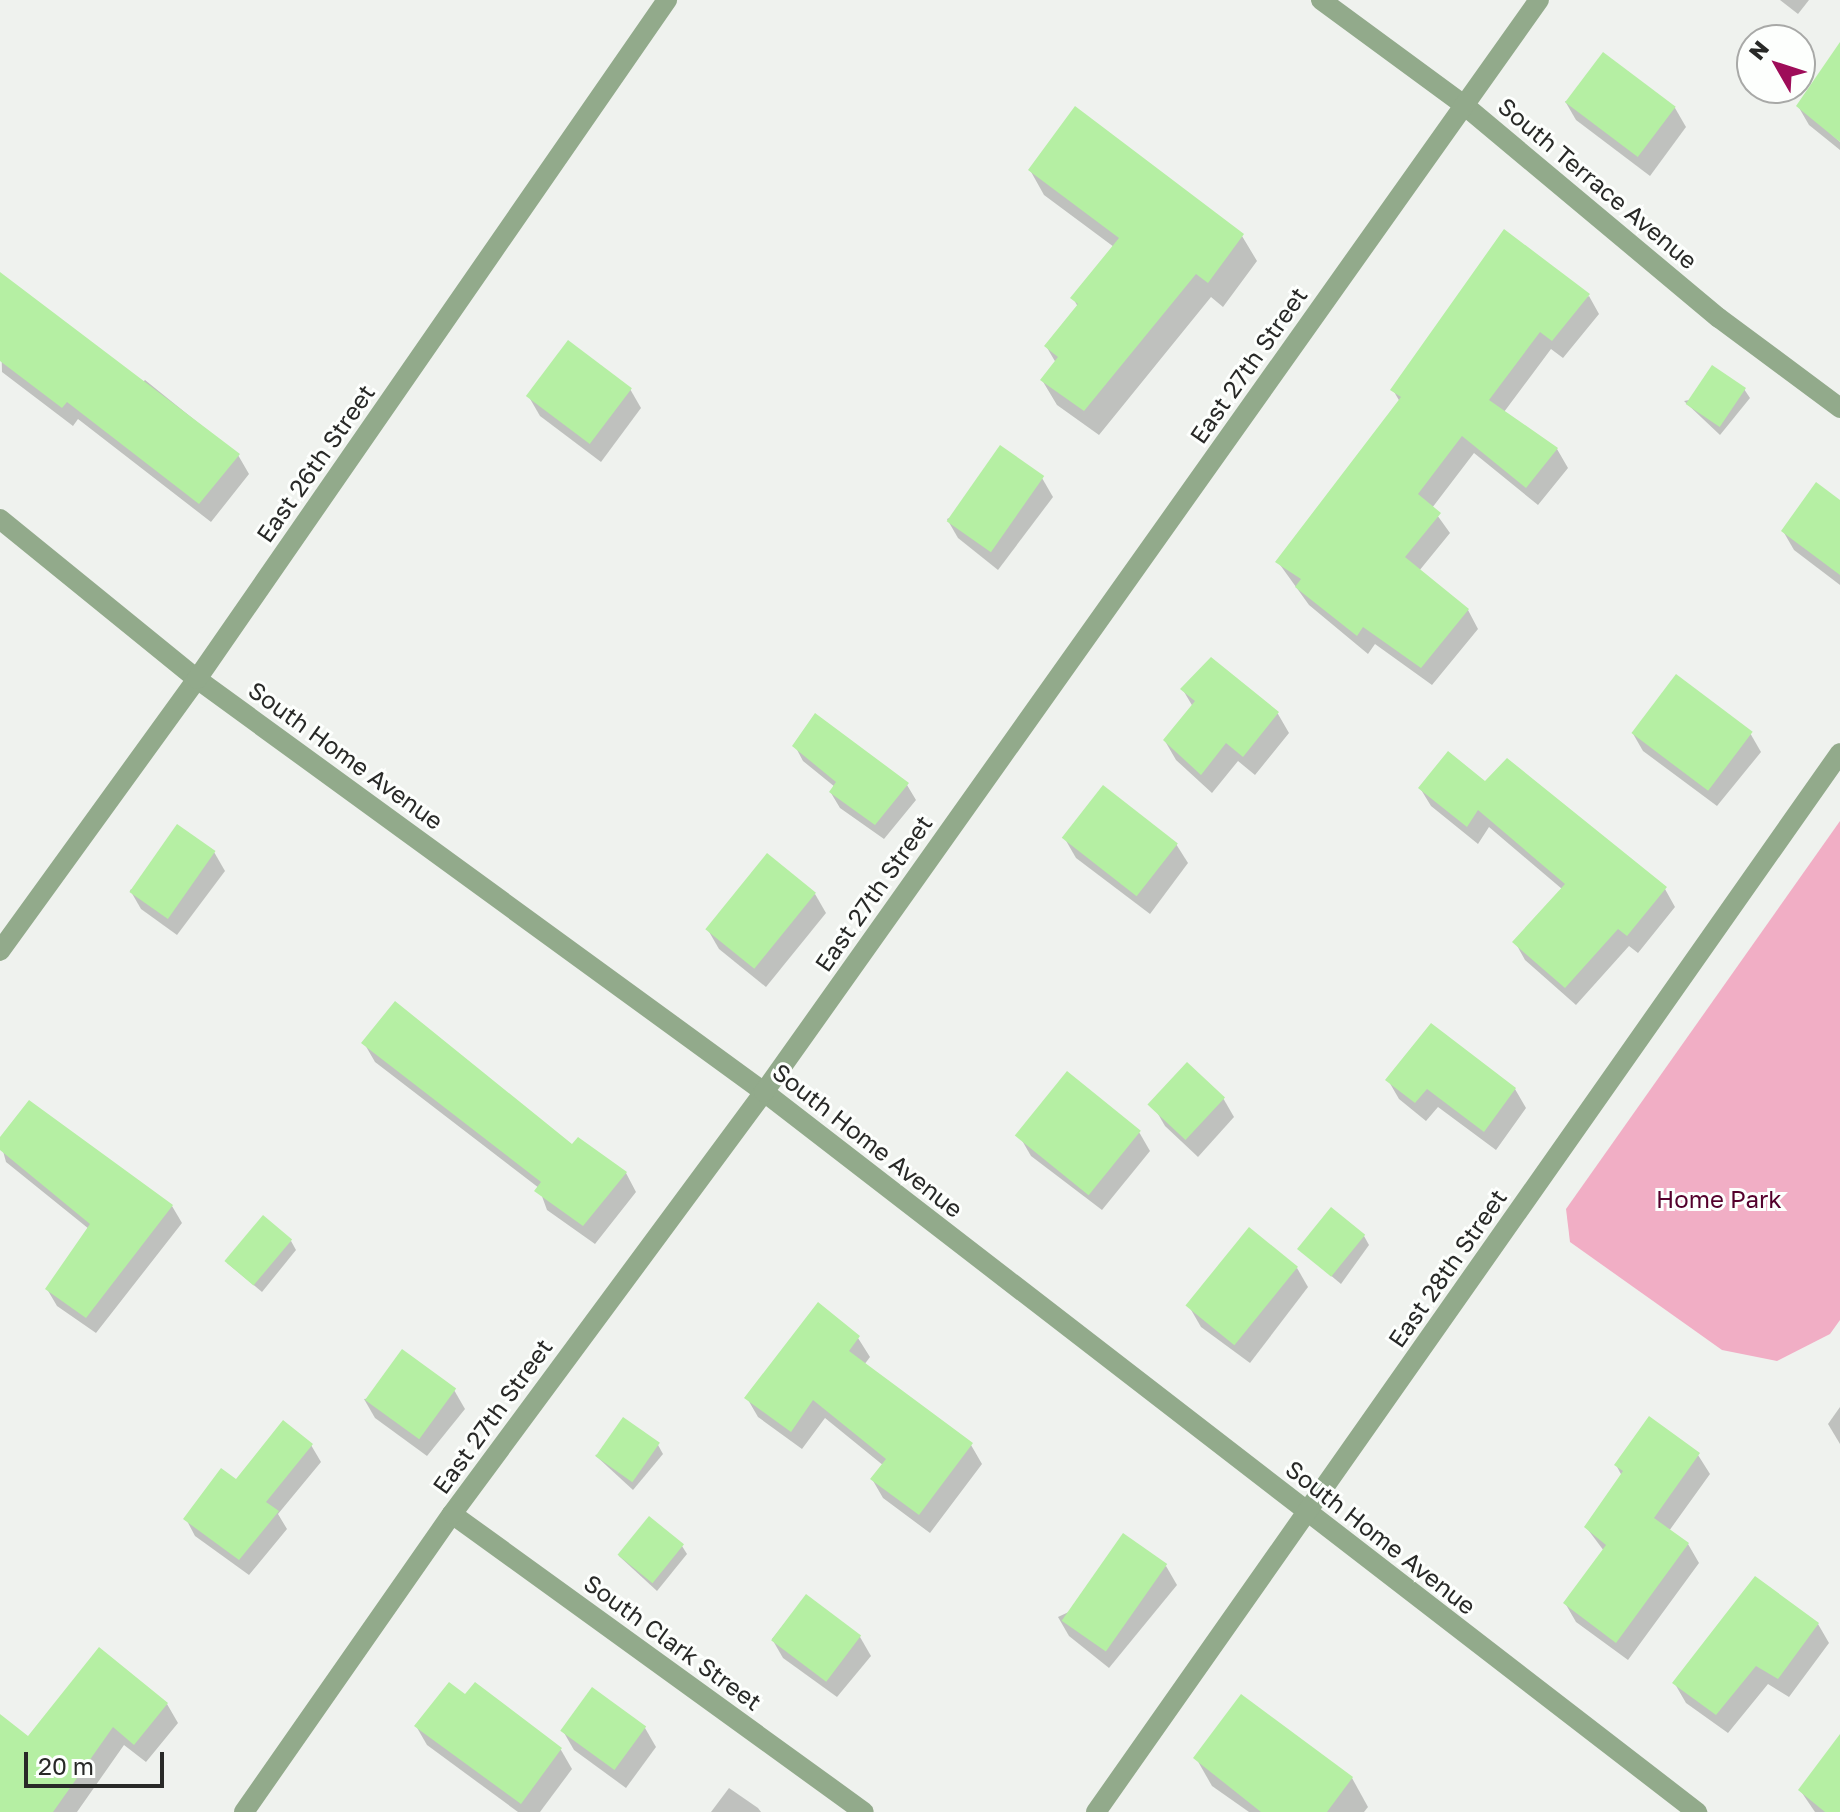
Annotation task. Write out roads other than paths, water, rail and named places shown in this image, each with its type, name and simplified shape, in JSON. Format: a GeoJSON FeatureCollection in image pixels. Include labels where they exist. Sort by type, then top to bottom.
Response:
{"type":"FeatureCollection","features":[{"type":"Feature","properties":{"kind":"street","name":"East 26th Street"},"geometry":{"type":"LineString","coordinates":[[0,951],[197,679],[667,0]]}},
{"type":"Feature","properties":{"kind":"street","name":"South Terrace Avenue"},"geometry":{"type":"LineString","coordinates":[[1321,0],[1464,105],[1719,318],[1840,408]]}},
{"type":"Feature","properties":{"kind":"street","name":"East 27th Street"},"geometry":{"type":"LineString","coordinates":[[244,1812],[452,1514],[764,1092],[1539,0]]}},
{"type":"Feature","properties":{"kind":"street","name":"South Home Avenue"},"geometry":{"type":"LineString","coordinates":[[0,519],[197,679],[764,1092],[1697,1812]]}},
{"type":"Feature","properties":{"kind":"street","name":"East 28th Street"},"geometry":{"type":"LineString","coordinates":[[1096,1812],[1840,753]]}},
{"type":"Feature","properties":{"kind":"street","name":"South Clark Street"},"geometry":{"type":"LineString","coordinates":[[452,1514],[864,1812]]}},
{"type":"Feature","properties":{"kind":"park label","name":"Home Park"},"geometry":{"type":"Point","coordinates":[1719,1199]}}]}
